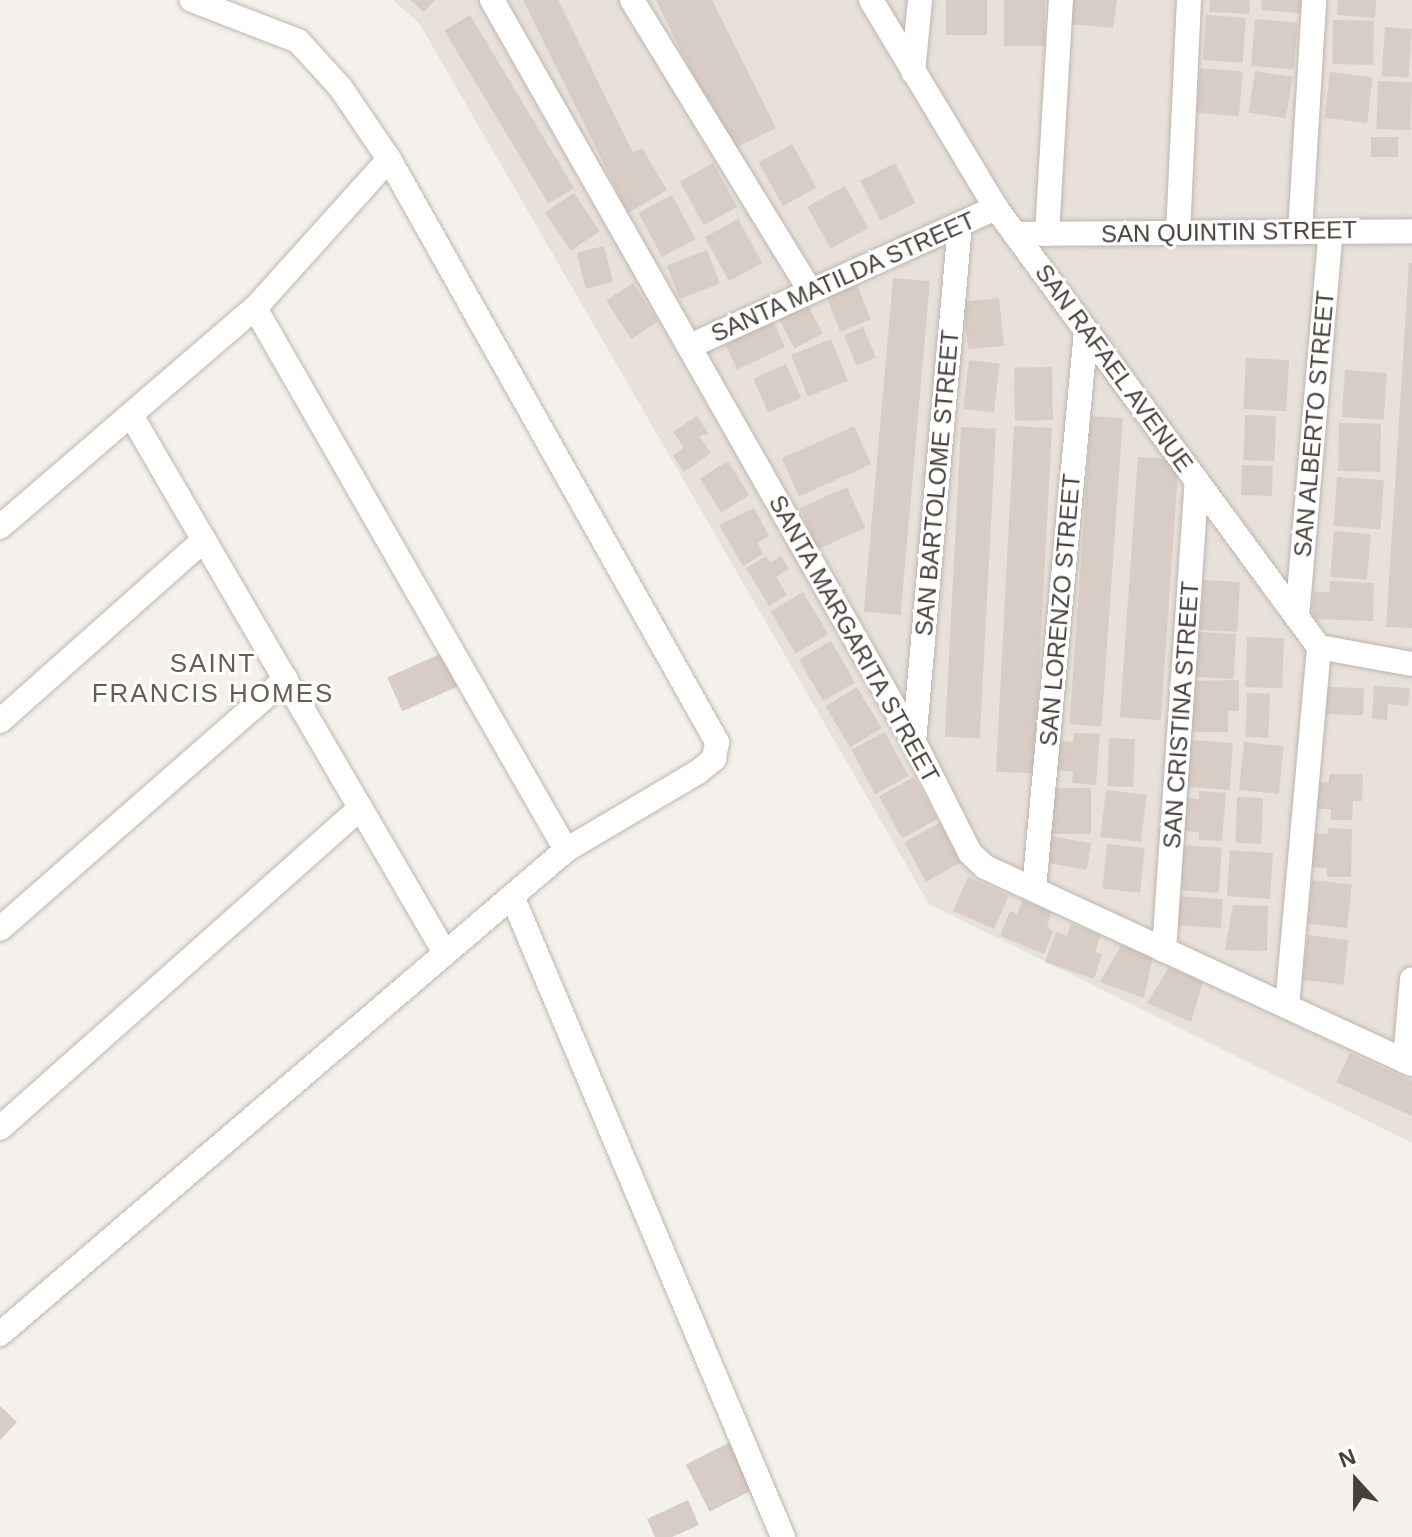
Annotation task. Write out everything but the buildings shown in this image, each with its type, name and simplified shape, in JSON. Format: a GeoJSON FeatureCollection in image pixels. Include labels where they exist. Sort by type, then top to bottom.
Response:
{"type":"FeatureCollection","features":[{"type":"Feature","properties":{"kind":"street"},"geometry":{"type":"LineString","coordinates":[[0,1334],[566,850],[698,772],[714,759],[717,742],[389,159],[340,87],[298,41],[192,0]]}},
{"type":"Feature","properties":{"kind":"street"},"geometry":{"type":"LineString","coordinates":[[632,0],[811,292]]}},
{"type":"Feature","properties":{"kind":"street","name":"SAN RAFAEL AVENUE"},"geometry":{"type":"LineString","coordinates":[[871,0],[996,208],[1319,647]]}},
{"type":"Feature","properties":{"kind":"street"},"geometry":{"type":"LineString","coordinates":[[913,72],[920,0]]}},
{"type":"Feature","properties":{"kind":"street"},"geometry":{"type":"LineString","coordinates":[[1047,234],[1061,0]]}},
{"type":"Feature","properties":{"kind":"street"},"geometry":{"type":"LineString","coordinates":[[1178,233],[1189,0]]}},
{"type":"Feature","properties":{"kind":"street"},"geometry":{"type":"LineString","coordinates":[[1300,232],[1314,0]]}},
{"type":"Feature","properties":{"kind":"street","name":"SANTA MARGARITA STREET"},"geometry":{"type":"LineString","coordinates":[[495,1],[914,742],[970,853],[985,867],[1409,1063]]}},
{"type":"Feature","properties":{"kind":"street"},"geometry":{"type":"LineString","coordinates":[[0,527],[255,308],[389,159]]}},
{"type":"Feature","properties":{"kind":"street","name":"SANTA MATILDA STREET"},"geometry":{"type":"LineString","coordinates":[[690,346],[996,208]]}},
{"type":"Feature","properties":{"kind":"street","name":"SAN BARTOLOME STREET"},"geometry":{"type":"LineString","coordinates":[[914,742],[960,225]]}},
{"type":"Feature","properties":{"kind":"street","name":"SAN ALBERTO STREET"},"geometry":{"type":"LineString","coordinates":[[1297,617],[1331,231]]}},
{"type":"Feature","properties":{"kind":"street","name":"SAN QUINTIN STREET"},"geometry":{"type":"LineString","coordinates":[[1015,234],[1412,231]]}},
{"type":"Feature","properties":{"kind":"street"},"geometry":{"type":"LineString","coordinates":[[255,308],[566,850]]}},
{"type":"Feature","properties":{"kind":"street","name":"SAN LORENZO STREET"},"geometry":{"type":"LineString","coordinates":[[1034,889],[1086,331]]}},
{"type":"Feature","properties":{"kind":"street"},"geometry":{"type":"LineString","coordinates":[[131,415],[445,953]]}},
{"type":"Feature","properties":{"kind":"street","name":"SAN CRISTINA STREET"},"geometry":{"type":"LineString","coordinates":[[1164,950],[1197,481]]}},
{"type":"Feature","properties":{"kind":"street"},"geometry":{"type":"LineString","coordinates":[[0,721],[204,540]]}},
{"type":"Feature","properties":{"kind":"street"},"geometry":{"type":"LineString","coordinates":[[1287,1006],[1319,647],[1412,664]]}},
{"type":"Feature","properties":{"kind":"street"},"geometry":{"type":"LineString","coordinates":[[0,929],[286,679]]}},
{"type":"Feature","properties":{"kind":"street"},"geometry":{"type":"LineString","coordinates":[[0,1128],[360,808]]}},
{"type":"Feature","properties":{"kind":"street"},"geometry":{"type":"LineString","coordinates":[[512,896],[783,1537]]}},
{"type":"Feature","properties":{"kind":"street"},"geometry":{"type":"LineString","coordinates":[[1409,1063],[1412,979]]}},
{"type":"Feature","properties":{"kind":"shaded area"},"geometry":{"type":"Polygon","coordinates":[[[393,0],[1412,0],[1412,1143],[929,904],[419,23],[393,0]]]}},
{"type":"Feature","properties":{"kind":"district","name":"SAINT FRANCIS HOMES"},"geometry":{"type":"Point","coordinates":[213,679]}}]}
